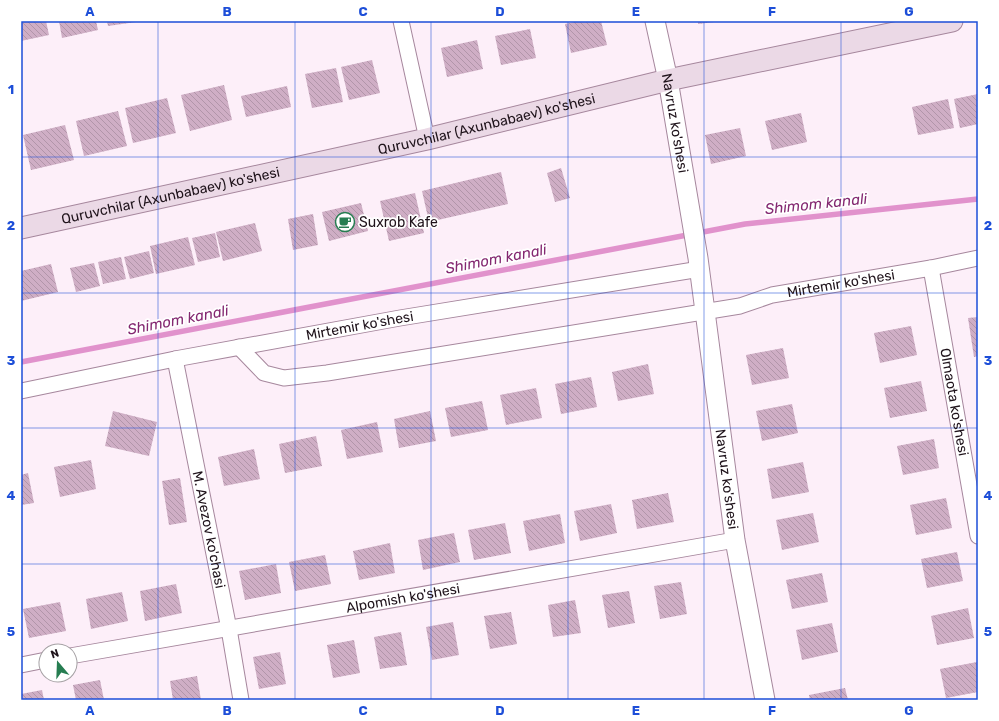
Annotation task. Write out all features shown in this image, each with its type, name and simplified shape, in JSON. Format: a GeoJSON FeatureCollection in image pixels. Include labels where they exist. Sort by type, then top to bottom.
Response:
{"type":"FeatureCollection","features":[{"type":"Feature","properties":{"kind":"main road","name":"Quruvchilar (Axunbabaev) ko'shesi"},"geometry":{"type":"LineString","coordinates":[[21,228],[427,139],[668,80],[952,21]]}},
{"type":"Feature","properties":{"kind":"street"},"geometry":{"type":"LineString","coordinates":[[401,21],[427,139]]}},
{"type":"Feature","properties":{"kind":"street","name":"Navruz ko'shesi"},"geometry":{"type":"LineString","coordinates":[[655,21],[668,80],[693,225],[735,540],[765,700]]}},
{"type":"Feature","properties":{"kind":"street","name":"Mirtemir ko'shesi"},"geometry":{"type":"LineString","coordinates":[[239,347],[264,373],[284,378],[327,373],[740,306],[772,295],[931,268],[978,258]]}},
{"type":"Feature","properties":{"kind":"street","name":"Mirtemir ko'shesi"},"geometry":{"type":"LineString","coordinates":[[21,391],[239,347],[699,264]]}},
{"type":"Feature","properties":{"kind":"street","name":"Olmaota ko'shesi"},"geometry":{"type":"LineString","coordinates":[[931,268],[978,536]]}},
{"type":"Feature","properties":{"kind":"street","name":"M. Avezov ko'chasi"},"geometry":{"type":"LineString","coordinates":[[175,359],[229,628],[241,700]]}},
{"type":"Feature","properties":{"kind":"street","name":"Alpomish ko'shesi"},"geometry":{"type":"LineString","coordinates":[[78,655],[735,540]]}},
{"type":"Feature","properties":{"kind":"street"},"geometry":{"type":"LineString","coordinates":[[21,665],[38,662]]}},
{"type":"Feature","properties":{"kind":"building"},"geometry":{"type":"Polygon","coordinates":[[[21,21],[46,21],[49,35],[21,41],[21,21]]]}},
{"type":"Feature","properties":{"kind":"building"},"geometry":{"type":"Polygon","coordinates":[[[59,21],[96,21],[98,30],[62,38],[59,21]]]}},
{"type":"Feature","properties":{"kind":"building"},"geometry":{"type":"Polygon","coordinates":[[[107,21],[136,21],[136,22],[108,26],[107,21]]]}},
{"type":"Feature","properties":{"kind":"building"},"geometry":{"type":"Polygon","coordinates":[[[579,21],[601,21],[607,45],[571,53],[565,24],[579,21]]]}},
{"type":"Feature","properties":{"kind":"building"},"geometry":{"type":"Polygon","coordinates":[[[698,21],[714,21],[714,22],[698,24],[698,21]]]}},
{"type":"Feature","properties":{"kind":"building"},"geometry":{"type":"Polygon","coordinates":[[[530,29],[536,58],[501,65],[495,36],[530,29]]]}},
{"type":"Feature","properties":{"kind":"building"},"geometry":{"type":"Polygon","coordinates":[[[477,40],[483,69],[447,77],[441,48],[477,40]]]}},
{"type":"Feature","properties":{"kind":"building"},"geometry":{"type":"Polygon","coordinates":[[[372,60],[380,93],[349,100],[341,67],[372,60]]]}},
{"type":"Feature","properties":{"kind":"building"},"geometry":{"type":"Polygon","coordinates":[[[336,68],[343,102],[312,108],[305,74],[336,68]]]}},
{"type":"Feature","properties":{"kind":"building"},"geometry":{"type":"Polygon","coordinates":[[[224,85],[232,120],[190,131],[181,95],[224,85]]]}},
{"type":"Feature","properties":{"kind":"building"},"geometry":{"type":"Polygon","coordinates":[[[287,86],[291,107],[246,117],[241,96],[287,86]]]}},
{"type":"Feature","properties":{"kind":"building"},"geometry":{"type":"Polygon","coordinates":[[[978,94],[978,124],[960,128],[954,99],[978,94]]]}},
{"type":"Feature","properties":{"kind":"building"},"geometry":{"type":"Polygon","coordinates":[[[167,98],[176,133],[133,143],[125,108],[167,98]]]}},
{"type":"Feature","properties":{"kind":"building"},"geometry":{"type":"Polygon","coordinates":[[[948,99],[954,128],[918,135],[912,107],[948,99]]]}},
{"type":"Feature","properties":{"kind":"building"},"geometry":{"type":"Polygon","coordinates":[[[118,111],[127,146],[84,156],[76,121],[118,111]]]}},
{"type":"Feature","properties":{"kind":"building"},"geometry":{"type":"Polygon","coordinates":[[[801,113],[807,142],[772,150],[765,121],[801,113]]]}},
{"type":"Feature","properties":{"kind":"building"},"geometry":{"type":"Polygon","coordinates":[[[65,125],[74,160],[31,170],[23,135],[65,125]]]}},
{"type":"Feature","properties":{"kind":"building"},"geometry":{"type":"Polygon","coordinates":[[[740,128],[746,156],[711,164],[705,135],[740,128]]]}},
{"type":"Feature","properties":{"kind":"building"},"geometry":{"type":"Polygon","coordinates":[[[561,168],[570,198],[555,202],[547,173],[561,168]]]}},
{"type":"Feature","properties":{"kind":"building"},"geometry":{"type":"Polygon","coordinates":[[[501,172],[508,204],[429,222],[422,191],[501,172]]]}},
{"type":"Feature","properties":{"kind":"building"},"geometry":{"type":"Polygon","coordinates":[[[415,193],[424,233],[389,241],[380,201],[415,193]]]}},
{"type":"Feature","properties":{"kind":"building","name":"Suxrob Kafe"},"geometry":{"type":"Polygon","coordinates":[[[361,203],[368,231],[329,241],[322,212],[361,203]]]}},
{"type":"Feature","properties":{"kind":"building"},"geometry":{"type":"Polygon","coordinates":[[[313,214],[318,245],[293,250],[288,219],[313,214]]]}},
{"type":"Feature","properties":{"kind":"building"},"geometry":{"type":"Polygon","coordinates":[[[255,223],[262,251],[223,261],[216,232],[255,223]]]}},
{"type":"Feature","properties":{"kind":"building"},"geometry":{"type":"Polygon","coordinates":[[[215,233],[220,257],[198,262],[192,238],[215,233]]]}},
{"type":"Feature","properties":{"kind":"building"},"geometry":{"type":"Polygon","coordinates":[[[188,237],[195,265],[156,274],[150,246],[188,237]]]}},
{"type":"Feature","properties":{"kind":"building"},"geometry":{"type":"Polygon","coordinates":[[[149,251],[154,273],[130,279],[124,257],[149,251]]]}},
{"type":"Feature","properties":{"kind":"building"},"geometry":{"type":"Polygon","coordinates":[[[121,257],[126,279],[103,284],[98,262],[121,257]]]}},
{"type":"Feature","properties":{"kind":"building"},"geometry":{"type":"Polygon","coordinates":[[[94,263],[100,286],[76,292],[70,268],[94,263]]]}},
{"type":"Feature","properties":{"kind":"building"},"geometry":{"type":"Polygon","coordinates":[[[51,264],[58,292],[21,301],[21,271],[51,264]]]}},
{"type":"Feature","properties":{"kind":"building"},"geometry":{"type":"Polygon","coordinates":[[[978,317],[978,356],[974,357],[968,318],[978,317]]]}},
{"type":"Feature","properties":{"kind":"building"},"geometry":{"type":"Polygon","coordinates":[[[911,326],[917,355],[880,363],[874,333],[911,326]]]}},
{"type":"Feature","properties":{"kind":"building"},"geometry":{"type":"Polygon","coordinates":[[[783,348],[789,378],[752,385],[746,355],[783,348]]]}},
{"type":"Feature","properties":{"kind":"building"},"geometry":{"type":"Polygon","coordinates":[[[648,364],[654,394],[618,401],[612,372],[648,364]]]}},
{"type":"Feature","properties":{"kind":"building"},"geometry":{"type":"Polygon","coordinates":[[[591,377],[597,407],[561,414],[555,384],[591,377]]]}},
{"type":"Feature","properties":{"kind":"building"},"geometry":{"type":"Polygon","coordinates":[[[921,381],[927,411],[890,418],[884,388],[921,381]]]}},
{"type":"Feature","properties":{"kind":"building"},"geometry":{"type":"Polygon","coordinates":[[[536,388],[542,418],[506,425],[500,395],[536,388]]]}},
{"type":"Feature","properties":{"kind":"building"},"geometry":{"type":"Polygon","coordinates":[[[482,401],[488,430],[451,437],[445,408],[482,401]]]}},
{"type":"Feature","properties":{"kind":"building"},"geometry":{"type":"Polygon","coordinates":[[[792,404],[798,433],[762,441],[756,411],[792,404]]]}},
{"type":"Feature","properties":{"kind":"building"},"geometry":{"type":"Polygon","coordinates":[[[113,411],[157,422],[149,456],[105,446],[113,411]]]}},
{"type":"Feature","properties":{"kind":"building"},"geometry":{"type":"Polygon","coordinates":[[[430,411],[436,441],[399,448],[394,419],[430,411]]]}},
{"type":"Feature","properties":{"kind":"building"},"geometry":{"type":"Polygon","coordinates":[[[377,422],[383,452],[347,459],[341,430],[377,422]]]}},
{"type":"Feature","properties":{"kind":"building"},"geometry":{"type":"Polygon","coordinates":[[[316,436],[322,466],[285,473],[279,444],[316,436]]]}},
{"type":"Feature","properties":{"kind":"building"},"geometry":{"type":"Polygon","coordinates":[[[934,439],[939,468],[903,475],[897,446],[934,439]]]}},
{"type":"Feature","properties":{"kind":"building"},"geometry":{"type":"Polygon","coordinates":[[[254,449],[260,479],[224,486],[218,457],[254,449]]]}},
{"type":"Feature","properties":{"kind":"building"},"geometry":{"type":"Polygon","coordinates":[[[91,460],[96,489],[60,497],[54,467],[91,460]]]}},
{"type":"Feature","properties":{"kind":"building"},"geometry":{"type":"Polygon","coordinates":[[[803,462],[809,492],[772,499],[767,469],[803,462]]]}},
{"type":"Feature","properties":{"kind":"building"},"geometry":{"type":"Polygon","coordinates":[[[28,473],[34,503],[21,505],[21,475],[28,473]]]}},
{"type":"Feature","properties":{"kind":"building"},"geometry":{"type":"Polygon","coordinates":[[[180,478],[187,522],[169,525],[162,481],[180,478]]]}},
{"type":"Feature","properties":{"kind":"building"},"geometry":{"type":"Polygon","coordinates":[[[668,493],[674,522],[637,529],[632,500],[668,493]]]}},
{"type":"Feature","properties":{"kind":"building"},"geometry":{"type":"Polygon","coordinates":[[[946,498],[952,528],[916,535],[910,505],[946,498]]]}},
{"type":"Feature","properties":{"kind":"building"},"geometry":{"type":"Polygon","coordinates":[[[611,504],[617,533],[580,541],[574,511],[611,504]]]}},
{"type":"Feature","properties":{"kind":"building"},"geometry":{"type":"Polygon","coordinates":[[[813,513],[819,542],[782,550],[776,520],[813,513]]]}},
{"type":"Feature","properties":{"kind":"building"},"geometry":{"type":"Polygon","coordinates":[[[560,514],[565,543],[529,551],[523,521],[560,514]]]}},
{"type":"Feature","properties":{"kind":"building"},"geometry":{"type":"Polygon","coordinates":[[[505,523],[511,553],[474,560],[468,530],[505,523]]]}},
{"type":"Feature","properties":{"kind":"building"},"geometry":{"type":"Polygon","coordinates":[[[454,533],[460,562],[423,570],[418,540],[454,533]]]}},
{"type":"Feature","properties":{"kind":"building"},"geometry":{"type":"Polygon","coordinates":[[[390,543],[395,573],[359,580],[353,551],[390,543]]]}},
{"type":"Feature","properties":{"kind":"building"},"geometry":{"type":"Polygon","coordinates":[[[957,552],[963,581],[927,588],[921,559],[957,552]]]}},
{"type":"Feature","properties":{"kind":"building"},"geometry":{"type":"Polygon","coordinates":[[[325,555],[331,584],[295,591],[289,562],[325,555]]]}},
{"type":"Feature","properties":{"kind":"building"},"geometry":{"type":"Polygon","coordinates":[[[276,564],[281,593],[245,600],[239,571],[276,564]]]}},
{"type":"Feature","properties":{"kind":"building"},"geometry":{"type":"Polygon","coordinates":[[[822,573],[828,602],[792,609],[786,580],[822,573]]]}},
{"type":"Feature","properties":{"kind":"building"},"geometry":{"type":"Polygon","coordinates":[[[681,582],[687,614],[660,619],[654,586],[681,582]]]}},
{"type":"Feature","properties":{"kind":"building"},"geometry":{"type":"Polygon","coordinates":[[[176,584],[182,613],[145,621],[140,591],[176,584]]]}},
{"type":"Feature","properties":{"kind":"building"},"geometry":{"type":"Polygon","coordinates":[[[629,591],[635,623],[608,628],[602,595],[629,591]]]}},
{"type":"Feature","properties":{"kind":"building"},"geometry":{"type":"Polygon","coordinates":[[[122,592],[128,621],[91,629],[86,599],[122,592]]]}},
{"type":"Feature","properties":{"kind":"building"},"geometry":{"type":"Polygon","coordinates":[[[575,600],[581,633],[553,637],[548,605],[575,600]]]}},
{"type":"Feature","properties":{"kind":"building"},"geometry":{"type":"Polygon","coordinates":[[[60,602],[66,631],[29,638],[23,609],[60,602]]]}},
{"type":"Feature","properties":{"kind":"building"},"geometry":{"type":"Polygon","coordinates":[[[968,608],[974,638],[937,645],[931,616],[968,608]]]}},
{"type":"Feature","properties":{"kind":"building"},"geometry":{"type":"Polygon","coordinates":[[[511,612],[517,644],[490,649],[484,616],[511,612]]]}},
{"type":"Feature","properties":{"kind":"building"},"geometry":{"type":"Polygon","coordinates":[[[453,622],[459,655],[432,660],[426,627],[453,622]]]}},
{"type":"Feature","properties":{"kind":"building"},"geometry":{"type":"Polygon","coordinates":[[[832,623],[838,652],[802,660],[796,630],[832,623]]]}},
{"type":"Feature","properties":{"kind":"building"},"geometry":{"type":"Polygon","coordinates":[[[401,632],[407,665],[380,669],[374,637],[401,632]]]}},
{"type":"Feature","properties":{"kind":"building"},"geometry":{"type":"Polygon","coordinates":[[[354,640],[360,673],[333,678],[327,645],[354,640]]]}},
{"type":"Feature","properties":{"kind":"building"},"geometry":{"type":"Polygon","coordinates":[[[280,652],[286,684],[259,689],[253,657],[280,652]]]}},
{"type":"Feature","properties":{"kind":"building"},"geometry":{"type":"Polygon","coordinates":[[[977,662],[978,692],[946,698],[940,669],[977,662]]]}},
{"type":"Feature","properties":{"kind":"building"},"geometry":{"type":"Polygon","coordinates":[[[197,676],[201,700],[173,700],[170,681],[197,676]]]}},
{"type":"Feature","properties":{"kind":"building"},"geometry":{"type":"Polygon","coordinates":[[[100,680],[104,700],[76,700],[73,685],[100,680]]]}},
{"type":"Feature","properties":{"kind":"building"},"geometry":{"type":"Polygon","coordinates":[[[845,688],[848,700],[810,700],[809,695],[845,688]]]}},
{"type":"Feature","properties":{"kind":"building"},"geometry":{"type":"Polygon","coordinates":[[[42,690],[44,700],[21,700],[21,694],[42,690]]]}},
{"type":"Feature","properties":{"kind":"waterway","name":"Shimom kanali"},"geometry":{"type":"LineString","coordinates":[[21,362],[745,224],[978,199]]}},
{"type":"Feature","properties":{"kind":"place","name":"Suxrob Kafe"},"geometry":{"type":"Point","coordinates":[345,222]}}]}
